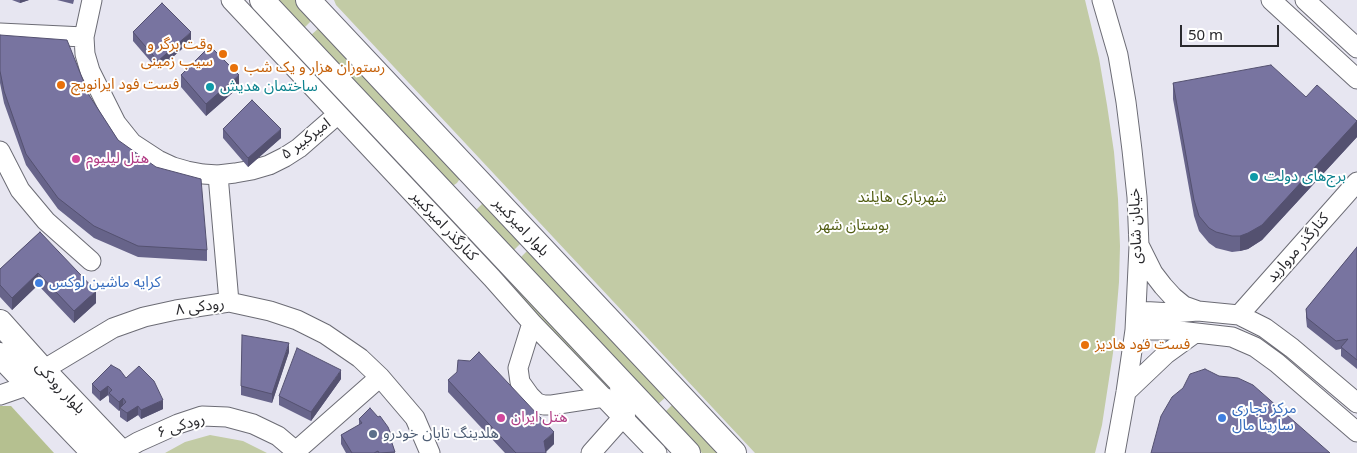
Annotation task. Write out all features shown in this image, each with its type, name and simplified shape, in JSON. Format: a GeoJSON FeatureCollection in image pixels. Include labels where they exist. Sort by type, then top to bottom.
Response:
{"type":"FeatureCollection","features":[{"type":"Feature","properties":{"kind":"main road"},"geometry":{"type":"LineString","coordinates":[[262,0],[456,206],[613,390],[688,453]]}},
{"type":"Feature","properties":{"kind":"main road","name":"بلوار امیرکبیر"},"geometry":{"type":"LineString","coordinates":[[308,0],[734,453]]}},
{"type":"Feature","properties":{"kind":"main road"},"geometry":{"type":"LineString","coordinates":[[456,206],[480,183]]}},
{"type":"Feature","properties":{"kind":"main road","name":"بلوار رودکی"},"geometry":{"type":"LineString","coordinates":[[0,322],[36,377],[94,453]]}},
{"type":"Feature","properties":{"kind":"main road","name":"بلوار رودکی"},"geometry":{"type":"LineString","coordinates":[[0,355],[36,377],[121,453]]}},
{"type":"Feature","properties":{"kind":"main road"},"geometry":{"type":"LineString","coordinates":[[613,390],[623,417]]}},
{"type":"Feature","properties":{"kind":"street"},"geometry":{"type":"LineString","coordinates":[[0,33],[84,37],[92,0]]}},
{"type":"Feature","properties":{"kind":"street","name":"کنارگذر امیرکبیر"},"geometry":{"type":"LineString","coordinates":[[231,0],[532,323],[613,390]]}},
{"type":"Feature","properties":{"kind":"street","name":"خیابان شادی"},"geometry":{"type":"LineString","coordinates":[[1102,0],[1118,54],[1126,102],[1135,178],[1138,242],[1135,321],[1126,392],[1115,453]]}},
{"type":"Feature","properties":{"kind":"street"},"geometry":{"type":"LineString","coordinates":[[1271,0],[1357,79]]}},
{"type":"Feature","properties":{"kind":"street"},"geometry":{"type":"LineString","coordinates":[[1305,0],[1357,48]]}},
{"type":"Feature","properties":{"kind":"street","name":"امیرکبیر ۵"},"geometry":{"type":"LineString","coordinates":[[84,37],[85,54],[96,86],[116,123],[132,143],[145,153],[173,167],[218,175],[252,170],[269,165],[299,148],[338,114]]}},
{"type":"Feature","properties":{"kind":"street"},"geometry":{"type":"LineString","coordinates":[[0,151],[20,190],[46,221],[91,261]]}},
{"type":"Feature","properties":{"kind":"street"},"geometry":{"type":"LineString","coordinates":[[218,175],[229,302]]}},
{"type":"Feature","properties":{"kind":"street","name":"کنارگذر مروارید"},"geometry":{"type":"LineString","coordinates":[[1239,315],[1357,182]]}},
{"type":"Feature","properties":{"kind":"street"},"geometry":{"type":"LineString","coordinates":[[1138,242],[1153,273],[1173,297],[1184,306],[1198,311],[1239,315],[1265,328],[1292,348],[1357,403]]}},
{"type":"Feature","properties":{"kind":"street","name":"رودکی ۸"},"geometry":{"type":"LineString","coordinates":[[0,395],[36,377],[113,328],[144,317],[229,302],[298,320],[325,334],[360,358],[380,377],[415,418],[430,453]]}},
{"type":"Feature","properties":{"kind":"street"},"geometry":{"type":"LineString","coordinates":[[1172,322],[1198,311]]}},
{"type":"Feature","properties":{"kind":"street"},"geometry":{"type":"LineString","coordinates":[[1135,321],[1172,322],[1195,332],[1232,337],[1255,347],[1277,363],[1357,432]]}},
{"type":"Feature","properties":{"kind":"street"},"geometry":{"type":"LineString","coordinates":[[532,323],[518,368],[520,382],[537,403],[552,405],[613,390]]}},
{"type":"Feature","properties":{"kind":"street"},"geometry":{"type":"LineString","coordinates":[[1126,392],[1166,354],[1195,332]]}},
{"type":"Feature","properties":{"kind":"street"},"geometry":{"type":"LineString","coordinates":[[297,452],[380,377]]}},
{"type":"Feature","properties":{"kind":"street","name":"رودکی ۶"},"geometry":{"type":"LineString","coordinates":[[121,453],[138,442],[178,424],[202,416],[227,417],[253,424],[278,436],[297,452]]}},
{"type":"Feature","properties":{"kind":"street"},"geometry":{"type":"LineString","coordinates":[[591,453],[623,417],[657,453]]}},
{"type":"Feature","properties":{"kind":"green space"},"geometry":{"type":"Polygon","coordinates":[[[276,0],[295,0],[313,19],[303,29],[276,0]]]}},
{"type":"Feature","properties":{"kind":"green space","name":"بوستان شهر"},"geometry":{"type":"Polygon","coordinates":[[[334,0],[1085,0],[1099,58],[1114,152],[1120,246],[1113,353],[1102,425],[1095,453],[755,453],[336,5],[334,0]]]}},
{"type":"Feature","properties":{"kind":"green space"},"geometry":{"type":"Polygon","coordinates":[[[320,27],[459,176],[457,183],[454,185],[450,184],[310,36],[320,27]]]}},
{"type":"Feature","properties":{"kind":"green space"},"geometry":{"type":"Polygon","coordinates":[[[295,50],[498,265],[494,269],[291,54],[295,50]]]}},
{"type":"Feature","properties":{"kind":"green space"},"geometry":{"type":"Polygon","coordinates":[[[482,204],[486,204],[522,242],[512,252],[477,213],[477,209],[482,204]]]}},
{"type":"Feature","properties":{"kind":"green space"},"geometry":{"type":"Polygon","coordinates":[[[529,249],[667,396],[657,405],[519,259],[529,249]]]}},
{"type":"Feature","properties":{"kind":"green space"},"geometry":{"type":"Polygon","coordinates":[[[505,273],[616,391],[616,400],[500,277],[505,273]]]}},
{"type":"Feature","properties":{"kind":"green space"},"geometry":{"type":"Polygon","coordinates":[[[674,403],[721,453],[702,453],[664,413],[674,403]]]}},
{"type":"Feature","properties":{"kind":"green space"},"geometry":{"type":"Polygon","coordinates":[[[0,406],[11,406],[54,453],[0,453],[0,406]]]}},
{"type":"Feature","properties":{"kind":"green space"},"geometry":{"type":"Polygon","coordinates":[[[210,435],[243,441],[267,453],[165,453],[185,442],[210,435]]]}},
{"type":"Feature","properties":{"kind":"building"},"geometry":{"type":"Polygon","coordinates":[[[162,3],[191,32],[158,61],[133,32],[162,3]]]}},
{"type":"Feature","properties":{"kind":"building","name":"هتل لیلیوم"},"geometry":{"type":"Polygon","coordinates":[[[0,35],[67,40],[89,95],[118,140],[156,167],[201,179],[207,250],[138,246],[94,226],[58,198],[26,154],[4,91],[0,71],[0,35]]]}},
{"type":"Feature","properties":{"kind":"building","name":"ساختمان هدیش"},"geometry":{"type":"Polygon","coordinates":[[[210,46],[239,75],[206,104],[181,75],[210,46]]]}},
{"type":"Feature","properties":{"kind":"building","name":"برج‌های دولت"},"geometry":{"type":"Polygon","coordinates":[[[1271,65],[1306,97],[1317,85],[1357,121],[1262,225],[1240,236],[1216,232],[1209,228],[1199,216],[1194,200],[1173,83],[1271,65]]]}},
{"type":"Feature","properties":{"kind":"building"},"geometry":{"type":"Polygon","coordinates":[[[252,100],[281,129],[248,158],[223,129],[252,100]]]}},
{"type":"Feature","properties":{"kind":"building","name":"کرایه ماشین لوکس"},"geometry":{"type":"Polygon","coordinates":[[[40,232],[96,291],[74,311],[38,273],[12,298],[0,285],[0,269],[40,232]]]}},
{"type":"Feature","properties":{"kind":"building"},"geometry":{"type":"Polygon","coordinates":[[[1357,247],[1357,360],[1341,347],[1348,339],[1336,341],[1307,318],[1306,309],[1357,247]]]}},
{"type":"Feature","properties":{"kind":"building"},"geometry":{"type":"Polygon","coordinates":[[[242,335],[289,343],[272,394],[241,386],[242,335]]]}},
{"type":"Feature","properties":{"kind":"building"},"geometry":{"type":"Polygon","coordinates":[[[297,348],[341,370],[311,412],[279,396],[297,348]]]}},
{"type":"Feature","properties":{"kind":"building","name":"هتل ایران"},"geometry":{"type":"Polygon","coordinates":[[[479,352],[554,432],[544,441],[546,453],[516,453],[448,380],[457,372],[458,360],[470,361],[479,352]]]}},
{"type":"Feature","properties":{"kind":"building"},"geometry":{"type":"Polygon","coordinates":[[[111,365],[120,370],[126,378],[139,366],[154,381],[163,400],[141,410],[138,406],[127,413],[120,408],[126,402],[123,398],[119,402],[109,393],[112,390],[108,386],[100,392],[92,384],[111,365]]]}},
{"type":"Feature","properties":{"kind":"building","name":"مرکز تجاری سارینا مال"},"geometry":{"type":"Polygon","coordinates":[[[1205,369],[1219,376],[1238,378],[1253,385],[1330,453],[1151,453],[1161,416],[1172,397],[1183,388],[1190,374],[1205,369]]]}},
{"type":"Feature","properties":{"kind":"building","name":"هلدینگ تابان خودرو"},"geometry":{"type":"Polygon","coordinates":[[[370,408],[378,417],[380,416],[388,427],[393,439],[391,440],[395,452],[352,453],[341,435],[362,423],[359,419],[370,408]]]}},
{"type":"Feature","properties":{"kind":"place","name":"وقت برگر و سیب‌ زمینی"},"geometry":{"type":"Point","coordinates":[223,54]}},
{"type":"Feature","properties":{"kind":"place","name":"رستوران هزار و یک شب"},"geometry":{"type":"Point","coordinates":[234,68]}},
{"type":"Feature","properties":{"kind":"place","name":"فست فود ایرانویچ"},"geometry":{"type":"Point","coordinates":[61,85]}},
{"type":"Feature","properties":{"kind":"place","name":"ساختمان هدیش"},"geometry":{"type":"Point","coordinates":[210,87]}},
{"type":"Feature","properties":{"kind":"place","name":"هتل لیلیوم"},"geometry":{"type":"Point","coordinates":[76,159]}},
{"type":"Feature","properties":{"kind":"place","name":"برج‌های دولت"},"geometry":{"type":"Point","coordinates":[1254,177]}},
{"type":"Feature","properties":{"kind":"place","name":"کرایه ماشین لوکس"},"geometry":{"type":"Point","coordinates":[39,283]}},
{"type":"Feature","properties":{"kind":"place","name":"فست فود هادیز"},"geometry":{"type":"Point","coordinates":[1085,345]}},
{"type":"Feature","properties":{"kind":"place","name":"هتل ایران"},"geometry":{"type":"Point","coordinates":[501,418]}},
{"type":"Feature","properties":{"kind":"place","name":"مرکز تجاری سارینا مال"},"geometry":{"type":"Point","coordinates":[1222,418]}},
{"type":"Feature","properties":{"kind":"place","name":"هلدینگ تابان خودرو"},"geometry":{"type":"Point","coordinates":[373,434]}},
{"type":"Feature","properties":{"kind":"park label","name":"شهربازی هایلند"},"geometry":{"type":"Point","coordinates":[902,198]}}]}
